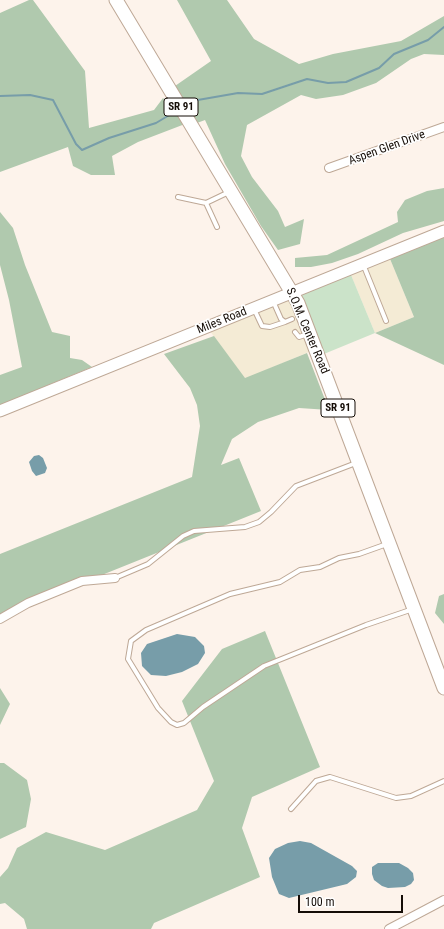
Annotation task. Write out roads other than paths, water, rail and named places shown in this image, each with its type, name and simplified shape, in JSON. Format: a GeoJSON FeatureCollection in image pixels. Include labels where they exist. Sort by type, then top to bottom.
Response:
{"type":"FeatureCollection","features":[{"type":"Feature","properties":{"kind":"main road","name":"S.O.M. Center Road"},"geometry":{"type":"LineString","coordinates":[[116,0],[293,293],[298,317],[310,333],[444,688]]}},
{"type":"Feature","properties":{"kind":"main road","name":"Miles Road"},"geometry":{"type":"LineString","coordinates":[[0,410],[254,309],[444,231]]}},
{"type":"Feature","properties":{"kind":"street","name":"Aspen Glen Drive"},"geometry":{"type":"LineString","coordinates":[[329,168],[444,127]]}},
{"type":"Feature","properties":{"kind":"street"},"geometry":{"type":"LineString","coordinates":[[0,619],[28,603],[82,581],[115,578]]}},
{"type":"Feature","properties":{"kind":"street"},"geometry":{"type":"LineString","coordinates":[[389,929],[444,900]]}},
{"type":"Feature","properties":{"kind":"lane"},"geometry":{"type":"LineString","coordinates":[[178,197],[206,203],[231,191]]}},
{"type":"Feature","properties":{"kind":"lane"},"geometry":{"type":"LineString","coordinates":[[206,203],[217,227]]}},
{"type":"Feature","properties":{"kind":"lane"},"geometry":{"type":"LineString","coordinates":[[363,264],[386,321]]}},
{"type":"Feature","properties":{"kind":"lane"},"geometry":{"type":"LineString","coordinates":[[273,301],[281,319],[285,322]]}},
{"type":"Feature","properties":{"kind":"lane"},"geometry":{"type":"LineString","coordinates":[[254,309],[262,326],[270,327],[298,317]]}},
{"type":"Feature","properties":{"kind":"lane"},"geometry":{"type":"LineString","coordinates":[[292,326],[291,320],[298,317]]}},
{"type":"Feature","properties":{"kind":"lane"},"geometry":{"type":"LineString","coordinates":[[295,332],[299,337],[310,333]]}},
{"type":"Feature","properties":{"kind":"lane"},"geometry":{"type":"LineString","coordinates":[[115,578],[148,564],[183,536],[194,531],[245,528],[259,522],[271,512],[296,486],[358,462]]}},
{"type":"Feature","properties":{"kind":"lane"},"geometry":{"type":"LineString","coordinates":[[389,543],[359,554],[339,558],[320,567],[300,570],[280,582],[230,594],[146,630],[131,642],[128,658],[158,708],[171,722],[178,725],[184,723],[203,707],[264,666],[366,625],[413,609]]}},
{"type":"Feature","properties":{"kind":"lane"},"geometry":{"type":"LineString","coordinates":[[291,809],[316,781],[330,777],[396,798],[411,796],[444,781]]}},
{"type":"Feature","properties":{"kind":"water"},"geometry":{"type":"Polygon","coordinates":[[[39,455],[43,458],[47,468],[45,473],[36,476],[32,471],[29,462],[34,456],[39,455]]]}},
{"type":"Feature","properties":{"kind":"water"},"geometry":{"type":"Polygon","coordinates":[[[177,634],[195,637],[204,646],[205,653],[198,664],[182,672],[166,676],[151,675],[142,666],[141,653],[147,644],[177,634]]]}},
{"type":"Feature","properties":{"kind":"water"},"geometry":{"type":"Polygon","coordinates":[[[300,841],[311,843],[352,866],[357,871],[356,877],[347,884],[289,898],[279,894],[272,877],[269,858],[275,849],[288,843],[300,841]]]}},
{"type":"Feature","properties":{"kind":"water"},"geometry":{"type":"Polygon","coordinates":[[[378,863],[399,863],[413,873],[414,880],[411,884],[405,887],[388,888],[382,886],[374,880],[372,874],[372,867],[378,863]]]}},
{"type":"Feature","properties":{"kind":"waterway"},"geometry":{"type":"LineString","coordinates":[[192,101],[238,93],[262,94],[307,79],[328,83],[346,82],[379,68],[394,54],[428,40],[444,27]]}},
{"type":"Feature","properties":{"kind":"waterway"},"geometry":{"type":"LineString","coordinates":[[0,96],[30,95],[53,100],[76,144],[82,150],[109,138],[156,123],[171,114]]}}]}
